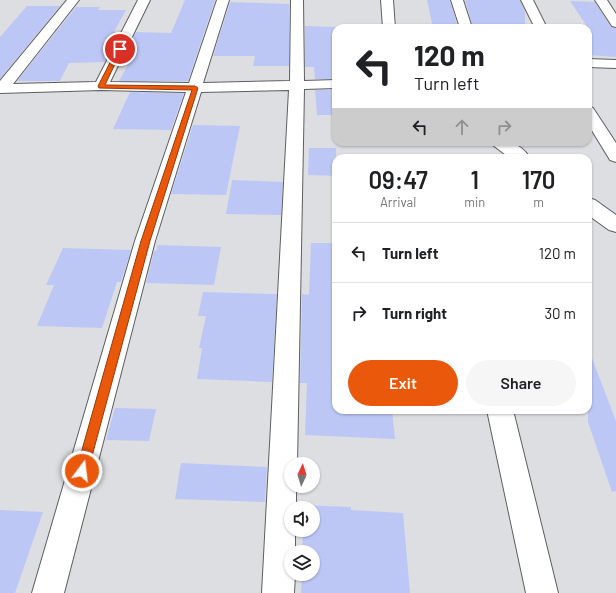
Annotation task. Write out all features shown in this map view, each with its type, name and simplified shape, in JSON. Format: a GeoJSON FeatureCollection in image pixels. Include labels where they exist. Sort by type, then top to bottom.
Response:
{"type":"FeatureCollection","features":[{"type":"Feature","properties":{"kind":"street"},"geometry":{"type":"LineString","coordinates":[[0,89],[73,0]]}},
{"type":"Feature","properties":{"kind":"street"},"geometry":{"type":"LineString","coordinates":[[101,86],[144,0]]}},
{"type":"Feature","properties":{"kind":"street"},"geometry":{"type":"LineString","coordinates":[[48,593],[146,241],[223,0]]}},
{"type":"Feature","properties":{"kind":"street"},"geometry":{"type":"LineString","coordinates":[[278,593],[297,85],[297,0]]}},
{"type":"Feature","properties":{"kind":"street"},"geometry":{"type":"LineString","coordinates":[[387,0],[389,24]]}},
{"type":"Feature","properties":{"kind":"street"},"geometry":{"type":"LineString","coordinates":[[457,0],[465,24]]}},
{"type":"Feature","properties":{"kind":"street"},"geometry":{"type":"LineString","coordinates":[[527,0],[539,24]]}},
{"type":"Feature","properties":{"kind":"street"},"geometry":{"type":"LineString","coordinates":[[602,0],[616,23]]}},
{"type":"Feature","properties":{"kind":"street"},"geometry":{"type":"LineString","coordinates":[[592,63],[616,64]]}},
{"type":"Feature","properties":{"kind":"street"},"geometry":{"type":"LineString","coordinates":[[0,89],[101,86],[195,88],[332,84]]}},
{"type":"Feature","properties":{"kind":"street"},"geometry":{"type":"LineString","coordinates":[[592,117],[616,156]]}},
{"type":"Feature","properties":{"kind":"street"},"geometry":{"type":"LineString","coordinates":[[505,146],[516,154]]}},
{"type":"Feature","properties":{"kind":"street"},"geometry":{"type":"LineString","coordinates":[[592,208],[616,225]]}},
{"type":"Feature","properties":{"kind":"street"},"geometry":{"type":"LineString","coordinates":[[501,414],[542,593]]}},
{"type":"Feature","properties":{"kind":"building"},"geometry":{"type":"Polygon","coordinates":[[[185,0],[215,0],[188,81],[119,81],[130,61],[122,61],[136,32],[171,33],[185,0]]]}},
{"type":"Feature","properties":{"kind":"building"},"geometry":{"type":"Polygon","coordinates":[[[427,0],[450,0],[457,24],[432,24],[427,0]]]}},
{"type":"Feature","properties":{"kind":"building"},"geometry":{"type":"Polygon","coordinates":[[[465,0],[520,0],[525,12],[525,24],[472,24],[465,0]]]}},
{"type":"Feature","properties":{"kind":"building"},"geometry":{"type":"Polygon","coordinates":[[[570,1],[595,2],[611,27],[616,28],[616,57],[592,55],[592,24],[585,24],[570,1]]]}},
{"type":"Feature","properties":{"kind":"building"},"geometry":{"type":"Polygon","coordinates":[[[230,2],[289,4],[289,66],[253,66],[255,56],[213,56],[230,2]]]}},
{"type":"Feature","properties":{"kind":"building"},"geometry":{"type":"Polygon","coordinates":[[[27,6],[60,6],[0,79],[0,37],[27,6]]]}},
{"type":"Feature","properties":{"kind":"building"},"geometry":{"type":"Polygon","coordinates":[[[76,7],[100,7],[98,10],[126,10],[114,32],[120,32],[105,62],[69,63],[60,81],[17,81],[76,7]]]}},
{"type":"Feature","properties":{"kind":"building"},"geometry":{"type":"Polygon","coordinates":[[[305,26],[332,27],[332,79],[315,79],[314,67],[305,67],[305,26]]]}},
{"type":"Feature","properties":{"kind":"building"},"geometry":{"type":"Polygon","coordinates":[[[315,90],[332,90],[332,115],[317,115],[315,90]]]}},
{"type":"Feature","properties":{"kind":"building"},"geometry":{"type":"Polygon","coordinates":[[[130,92],[184,93],[171,130],[113,129],[130,92]]]}},
{"type":"Feature","properties":{"kind":"building"},"geometry":{"type":"Polygon","coordinates":[[[193,125],[240,126],[226,195],[171,194],[193,125]]]}},
{"type":"Feature","properties":{"kind":"building"},"geometry":{"type":"Polygon","coordinates":[[[309,148],[336,148],[336,154],[332,154],[332,176],[308,175],[309,148]]]}},
{"type":"Feature","properties":{"kind":"building"},"geometry":{"type":"Polygon","coordinates":[[[232,180],[283,182],[281,215],[226,214],[232,180]]]}},
{"type":"Feature","properties":{"kind":"building"},"geometry":{"type":"Polygon","coordinates":[[[311,243],[332,243],[332,414],[392,414],[395,439],[305,435],[307,383],[300,383],[302,294],[309,295],[311,243]]]}},
{"type":"Feature","properties":{"kind":"building"},"geometry":{"type":"Polygon","coordinates":[[[158,245],[221,247],[214,285],[146,283],[154,251],[156,251],[158,245]]]}},
{"type":"Feature","properties":{"kind":"building"},"geometry":{"type":"Polygon","coordinates":[[[63,248],[131,250],[121,282],[117,282],[102,328],[37,326],[54,285],[46,285],[63,248]]]}},
{"type":"Feature","properties":{"kind":"building"},"geometry":{"type":"Polygon","coordinates":[[[203,292],[277,294],[272,382],[197,379],[202,348],[199,348],[206,316],[198,316],[203,292]]]}},
{"type":"Feature","properties":{"kind":"building"},"geometry":{"type":"Polygon","coordinates":[[[592,358],[616,421],[616,491],[612,492],[588,422],[588,414],[592,414],[592,358]]]}},
{"type":"Feature","properties":{"kind":"building"},"geometry":{"type":"Polygon","coordinates":[[[115,408],[156,409],[149,441],[106,440],[115,408]]]}},
{"type":"Feature","properties":{"kind":"building"},"geometry":{"type":"Polygon","coordinates":[[[181,463],[267,467],[265,502],[175,499],[181,463]]]}},
{"type":"Feature","properties":{"kind":"building"},"geometry":{"type":"Polygon","coordinates":[[[320,506],[351,507],[351,510],[403,513],[410,593],[301,593],[302,581],[320,581],[320,545],[302,545],[303,537],[320,537],[320,506]]]}},
{"type":"Feature","properties":{"kind":"building"},"geometry":{"type":"Polygon","coordinates":[[[0,510],[43,512],[15,593],[0,593],[0,510]]]}},
{"type":"Feature","properties":{"kind":"route"},"geometry":{"type":"LineString","coordinates":[[82,471],[146,241],[195,88],[101,86],[120,49]]}}]}
